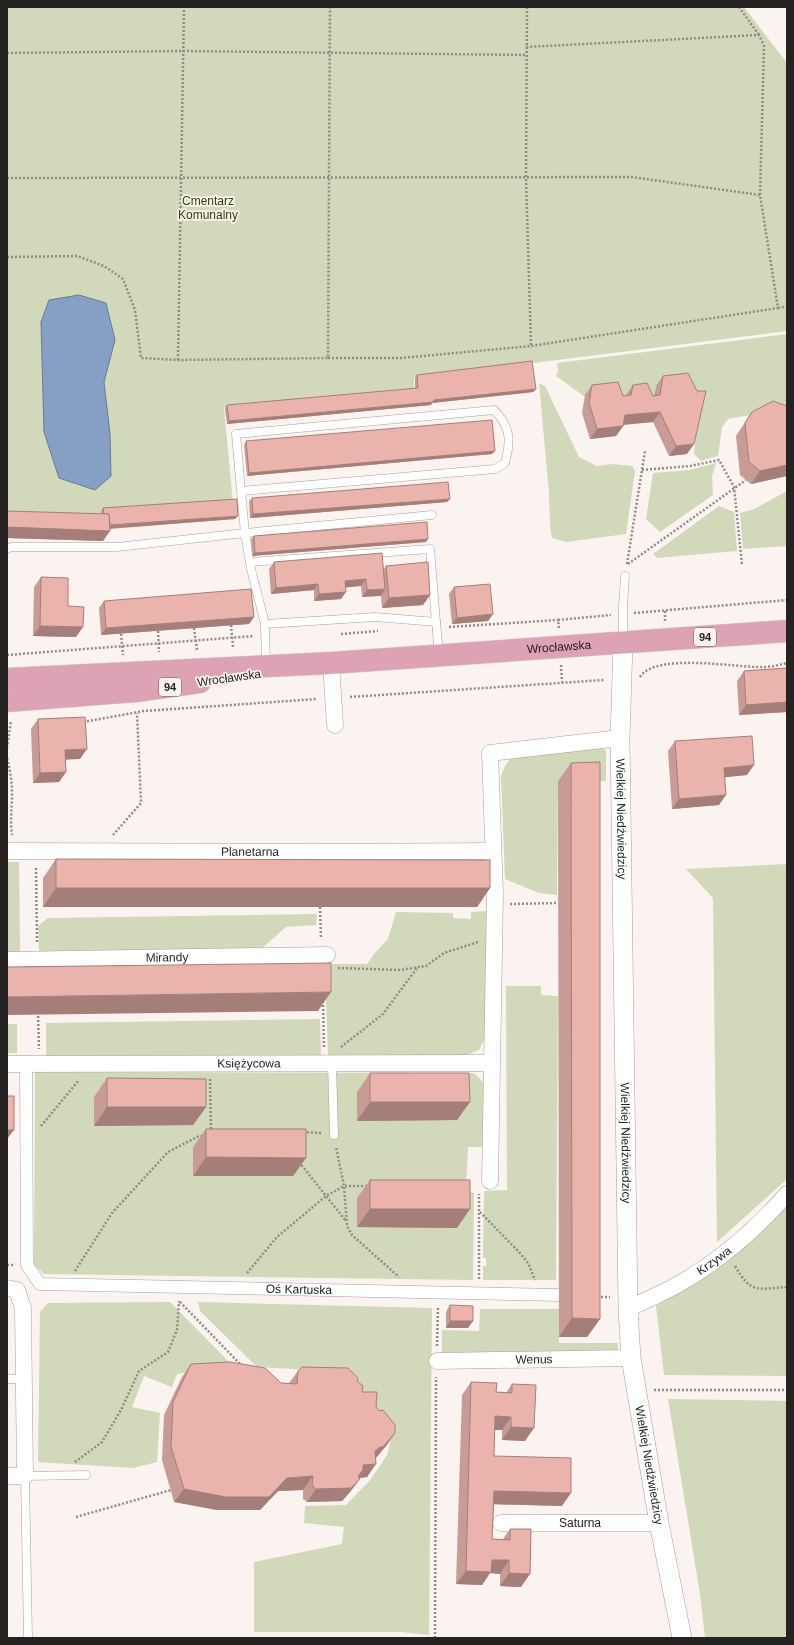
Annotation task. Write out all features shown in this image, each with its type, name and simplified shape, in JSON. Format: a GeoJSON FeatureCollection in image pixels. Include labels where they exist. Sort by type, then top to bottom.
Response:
{"type":"FeatureCollection","features":[{"type":"Feature","properties":{"kind":"main road","name":"Wrocławska"},"geometry":{"type":"LineString","coordinates":[[7,679],[331,663],[787,631]]}},
{"type":"Feature","properties":{"kind":"main road","name":"Wrocławska"},"geometry":{"type":"LineString","coordinates":[[8,714],[136,691],[331,663]]}},
{"type":"Feature","properties":{"kind":"street","name":"Wielkiej Niedźwiedzicy"},"geometry":{"type":"LineString","coordinates":[[622,643],[620,738],[628,1303],[631,1358],[638,1390],[659,1523],[682,1638]]}},
{"type":"Feature","properties":{"kind":"street"},"geometry":{"type":"LineString","coordinates":[[331,663],[335,725]]}},
{"type":"Feature","properties":{"kind":"street"},"geometry":{"type":"LineString","coordinates":[[485,1186],[492,1063],[495,904],[490,753],[620,738]]}},
{"type":"Feature","properties":{"kind":"street","name":"Planetarna"},"geometry":{"type":"LineString","coordinates":[[11,851],[493,851]]}},
{"type":"Feature","properties":{"kind":"street","name":"Mirandy"},"geometry":{"type":"LineString","coordinates":[[7,960],[327,955]]}},
{"type":"Feature","properties":{"kind":"street","name":"Księżycowa"},"geometry":{"type":"LineString","coordinates":[[7,1064],[327,1062],[492,1063]]}},
{"type":"Feature","properties":{"kind":"street"},"geometry":{"type":"LineString","coordinates":[[26,1144],[33,1064]]}},
{"type":"Feature","properties":{"kind":"street","name":"Oś Kartuska"},"geometry":{"type":"LineString","coordinates":[[26,1144],[27,1266],[40,1284],[558,1295]]}},
{"type":"Feature","properties":{"kind":"street","name":"Krzywa"},"geometry":{"type":"LineString","coordinates":[[628,1303],[678,1284],[726,1252],[770,1212],[787,1194]]}},
{"type":"Feature","properties":{"kind":"street"},"geometry":{"type":"LineString","coordinates":[[7,1288],[17,1290],[23,1308],[24,1379],[24,1476],[7,1476]]}},
{"type":"Feature","properties":{"kind":"street","name":"Wenus"},"geometry":{"type":"LineString","coordinates":[[437,1361],[631,1358]]}},
{"type":"Feature","properties":{"kind":"street","name":"Saturna"},"geometry":{"type":"LineString","coordinates":[[501,1523],[659,1523]]}},
{"type":"Feature","properties":{"kind":"lane"},"geometry":{"type":"LineString","coordinates":[[241,491],[495,469],[505,463],[509,447],[508,429],[503,419],[494,410],[236,434],[241,491],[245,533],[250,562],[265,624],[266,666]]}},
{"type":"Feature","properties":{"kind":"lane"},"geometry":{"type":"LineString","coordinates":[[7,549],[11,547],[117,547],[245,533],[432,516]]}},
{"type":"Feature","properties":{"kind":"lane"},"geometry":{"type":"LineString","coordinates":[[250,562],[430,549],[439,656]]}},
{"type":"Feature","properties":{"kind":"lane"},"geometry":{"type":"LineString","coordinates":[[622,643],[625,576]]}},
{"type":"Feature","properties":{"kind":"lane"},"geometry":{"type":"LineString","coordinates":[[265,624],[375,617],[436,622]]}},
{"type":"Feature","properties":{"kind":"lane"},"geometry":{"type":"LineString","coordinates":[[327,1062],[334,1135]]}},
{"type":"Feature","properties":{"kind":"lane"},"geometry":{"type":"LineString","coordinates":[[7,1379],[24,1379]]}},
{"type":"Feature","properties":{"kind":"lane"},"geometry":{"type":"LineString","coordinates":[[28,1638],[24,1476],[86,1475]]}},
{"type":"Feature","properties":{"kind":"path"},"geometry":{"type":"LineString","coordinates":[[178,360],[184,7]]}},
{"type":"Feature","properties":{"kind":"path"},"geometry":{"type":"LineString","coordinates":[[328,358],[330,7]]}},
{"type":"Feature","properties":{"kind":"path"},"geometry":{"type":"LineString","coordinates":[[527,7],[526,178],[531,346]]}},
{"type":"Feature","properties":{"kind":"path"},"geometry":{"type":"LineString","coordinates":[[739,7],[760,35],[764,46],[760,195],[778,308]]}},
{"type":"Feature","properties":{"kind":"path"},"geometry":{"type":"LineString","coordinates":[[526,47],[760,35]]}},
{"type":"Feature","properties":{"kind":"path"},"geometry":{"type":"LineString","coordinates":[[7,53],[183,51],[330,54],[526,55]]}},
{"type":"Feature","properties":{"kind":"path"},"geometry":{"type":"LineString","coordinates":[[7,178],[632,177],[760,195]]}},
{"type":"Feature","properties":{"kind":"path"},"geometry":{"type":"LineString","coordinates":[[7,257],[77,256],[104,266],[123,279],[135,310],[141,358],[178,360],[401,358],[531,346],[787,306]]}},
{"type":"Feature","properties":{"kind":"path"},"geometry":{"type":"LineString","coordinates":[[625,576],[645,451]]}},
{"type":"Feature","properties":{"kind":"path"},"geometry":{"type":"LineString","coordinates":[[642,470],[690,466],[719,460],[734,487],[742,565]]}},
{"type":"Feature","properties":{"kind":"path"},"geometry":{"type":"LineString","coordinates":[[627,565],[734,487],[746,480]]}},
{"type":"Feature","properties":{"kind":"path"},"geometry":{"type":"LineString","coordinates":[[562,682],[558,620],[787,600]]}},
{"type":"Feature","properties":{"kind":"path"},"geometry":{"type":"LineString","coordinates":[[231,625],[233,647]]}},
{"type":"Feature","properties":{"kind":"path"},"geometry":{"type":"LineString","coordinates":[[194,628],[197,650]]}},
{"type":"Feature","properties":{"kind":"path"},"geometry":{"type":"LineString","coordinates":[[158,631],[159,652]]}},
{"type":"Feature","properties":{"kind":"path"},"geometry":{"type":"LineString","coordinates":[[121,634],[123,655]]}},
{"type":"Feature","properties":{"kind":"path"},"geometry":{"type":"LineString","coordinates":[[7,655],[254,636],[266,638]]}},
{"type":"Feature","properties":{"kind":"path"},"geometry":{"type":"LineString","coordinates":[[82,722],[137,712],[562,682],[602,680],[606,682],[638,681],[644,672],[654,667],[685,663],[712,663],[763,667],[787,663]]}},
{"type":"Feature","properties":{"kind":"path"},"geometry":{"type":"LineString","coordinates":[[99,851],[141,803],[137,712]]}},
{"type":"Feature","properties":{"kind":"path"},"geometry":{"type":"LineString","coordinates":[[8,714],[16,720]]}},
{"type":"Feature","properties":{"kind":"path"},"geometry":{"type":"LineString","coordinates":[[7,748],[8,714]]}},
{"type":"Feature","properties":{"kind":"path"},"geometry":{"type":"LineString","coordinates":[[7,758],[12,792],[11,851]]}},
{"type":"Feature","properties":{"kind":"path"},"geometry":{"type":"LineString","coordinates":[[36,851],[38,960]]}},
{"type":"Feature","properties":{"kind":"path"},"geometry":{"type":"LineString","coordinates":[[495,904],[558,903]]}},
{"type":"Feature","properties":{"kind":"path"},"geometry":{"type":"LineString","coordinates":[[338,968],[400,970],[426,966],[444,953],[494,936]]}},
{"type":"Feature","properties":{"kind":"path"},"geometry":{"type":"LineString","coordinates":[[327,1062],[383,1014],[418,967]]}},
{"type":"Feature","properties":{"kind":"path"},"geometry":{"type":"LineString","coordinates":[[323,998],[327,1062]]}},
{"type":"Feature","properties":{"kind":"path"},"geometry":{"type":"LineString","coordinates":[[33,1064],[38,1008]]}},
{"type":"Feature","properties":{"kind":"path"},"geometry":{"type":"LineString","coordinates":[[66,1285],[112,1213],[168,1152],[199,1136],[211,1136],[209,1063]]}},
{"type":"Feature","properties":{"kind":"path"},"geometry":{"type":"LineString","coordinates":[[26,1144],[81,1077]]}},
{"type":"Feature","properties":{"kind":"path"},"geometry":{"type":"LineString","coordinates":[[297,1132],[312,1131],[334,1135],[344,1186],[347,1226],[352,1235],[415,1292]]}},
{"type":"Feature","properties":{"kind":"path"},"geometry":{"type":"LineString","coordinates":[[298,1155],[299,1163],[346,1221]]}},
{"type":"Feature","properties":{"kind":"path"},"geometry":{"type":"LineString","coordinates":[[234,1288],[277,1237],[326,1196],[344,1186],[368,1186]]}},
{"type":"Feature","properties":{"kind":"path"},"geometry":{"type":"LineString","coordinates":[[479,1294],[479,1211],[485,1186]]}},
{"type":"Feature","properties":{"kind":"path"},"geometry":{"type":"LineString","coordinates":[[479,1211],[528,1263],[542,1295]]}},
{"type":"Feature","properties":{"kind":"path"},"geometry":{"type":"LineString","coordinates":[[726,1252],[743,1280],[757,1289],[787,1287]]}},
{"type":"Feature","properties":{"kind":"path"},"geometry":{"type":"LineString","coordinates":[[54,1475],[102,1442],[121,1410],[139,1372],[168,1352],[177,1330],[180,1287]]}},
{"type":"Feature","properties":{"kind":"path"},"geometry":{"type":"LineString","coordinates":[[435,1638],[438,1293]]}},
{"type":"Feature","properties":{"kind":"path"},"geometry":{"type":"LineString","coordinates":[[594,1296],[628,1303]]}},
{"type":"Feature","properties":{"kind":"path"},"geometry":{"type":"LineString","coordinates":[[179,1302],[245,1370]]}},
{"type":"Feature","properties":{"kind":"path"},"geometry":{"type":"LineString","coordinates":[[638,1390],[787,1390]]}},
{"type":"Feature","properties":{"kind":"path"},"geometry":{"type":"LineString","coordinates":[[76,1517],[171,1490]]}},
{"type":"Feature","properties":{"kind":"green space","name":"Cmentarz Komunalny"},"geometry":{"type":"Polygon","coordinates":[[[7,7],[744,7],[787,63],[787,331],[414,378],[414,391],[224,408],[233,504],[101,513],[101,523],[7,520],[7,7]]]}},
{"type":"Feature","properties":{"kind":"green space"},"geometry":{"type":"Polygon","coordinates":[[[787,334],[787,411],[784,409],[728,419],[722,427],[718,456],[701,461],[694,454],[699,401],[682,383],[656,386],[652,405],[641,393],[626,395],[624,406],[610,392],[585,395],[585,397],[556,376],[558,372],[557,363],[787,334]]]}},
{"type":"Feature","properties":{"kind":"green space"},"geometry":{"type":"Polygon","coordinates":[[[539,383],[545,386],[579,457],[597,466],[612,464],[632,466],[635,471],[626,534],[566,542],[552,538],[539,383]]]}},
{"type":"Feature","properties":{"kind":"green space"},"geometry":{"type":"Polygon","coordinates":[[[716,463],[712,476],[713,495],[660,532],[646,519],[653,473],[689,470],[716,463]]]}},
{"type":"Feature","properties":{"kind":"green space"},"geometry":{"type":"Polygon","coordinates":[[[787,491],[787,546],[743,549],[740,513],[754,509],[787,491]]]}},
{"type":"Feature","properties":{"kind":"green space"},"geometry":{"type":"Polygon","coordinates":[[[719,506],[734,512],[737,551],[657,558],[653,554],[719,506]]]}},
{"type":"Feature","properties":{"kind":"green space"},"geometry":{"type":"Polygon","coordinates":[[[603,748],[606,751],[606,781],[558,781],[557,895],[539,893],[505,879],[501,776],[505,766],[512,757],[603,748]]]}},
{"type":"Feature","properties":{"kind":"green space"},"geometry":{"type":"Polygon","coordinates":[[[7,862],[19,862],[20,952],[7,952],[7,862]]]}},
{"type":"Feature","properties":{"kind":"green space"},"geometry":{"type":"Polygon","coordinates":[[[787,864],[787,1179],[717,1242],[713,898],[686,869],[787,864]]]}},
{"type":"Feature","properties":{"kind":"green space"},"geometry":{"type":"Polygon","coordinates":[[[487,911],[486,1028],[484,1040],[479,1050],[464,1056],[437,1057],[328,1055],[325,971],[333,964],[367,964],[388,939],[396,912],[453,913],[453,918],[471,919],[471,912],[487,911]]]}},
{"type":"Feature","properties":{"kind":"green space"},"geometry":{"type":"Polygon","coordinates":[[[317,914],[316,925],[286,927],[261,949],[39,951],[38,926],[48,918],[317,914]]]}},
{"type":"Feature","properties":{"kind":"green space"},"geometry":{"type":"Polygon","coordinates":[[[506,986],[541,986],[541,995],[558,996],[556,1280],[483,1280],[483,1266],[486,1266],[486,1258],[483,1258],[484,1191],[507,1190],[506,986]]]}},
{"type":"Feature","properties":{"kind":"green space"},"geometry":{"type":"Polygon","coordinates":[[[320,1019],[321,1059],[46,1057],[46,1023],[320,1019]]]}},
{"type":"Feature","properties":{"kind":"green space"},"geometry":{"type":"Polygon","coordinates":[[[7,1024],[17,1024],[17,1053],[7,1053],[7,1024]]]}},
{"type":"Feature","properties":{"kind":"green space"},"geometry":{"type":"Polygon","coordinates":[[[35,1072],[474,1073],[486,1085],[483,1147],[468,1147],[466,1189],[474,1193],[473,1280],[44,1274],[34,1265],[35,1072]]]}},
{"type":"Feature","properties":{"kind":"green space"},"geometry":{"type":"Polygon","coordinates":[[[787,1202],[787,1376],[664,1375],[656,1306],[741,1246],[787,1202]]]}},
{"type":"Feature","properties":{"kind":"green space"},"geometry":{"type":"Polygon","coordinates":[[[170,1302],[232,1365],[177,1374],[172,1387],[144,1376],[132,1407],[160,1413],[157,1462],[133,1468],[38,1462],[40,1312],[48,1303],[170,1302]]]}},
{"type":"Feature","properties":{"kind":"green space"},"geometry":{"type":"Polygon","coordinates":[[[198,1302],[432,1308],[429,1635],[401,1632],[254,1632],[254,1562],[342,1544],[344,1527],[304,1523],[305,1506],[346,1505],[371,1479],[387,1455],[391,1439],[381,1415],[361,1390],[333,1371],[257,1367],[200,1311],[198,1302]]]}},
{"type":"Feature","properties":{"kind":"green space"},"geometry":{"type":"Polygon","coordinates":[[[480,1309],[559,1309],[559,1343],[618,1343],[618,1356],[442,1356],[442,1330],[479,1331],[480,1309]]]}},
{"type":"Feature","properties":{"kind":"green space"},"geometry":{"type":"Polygon","coordinates":[[[668,1399],[787,1401],[787,1638],[705,1638],[700,1594],[668,1399]]]}},
{"type":"Feature","properties":{"kind":"water"},"geometry":{"type":"Polygon","coordinates":[[[79,295],[106,303],[115,340],[104,382],[110,434],[111,476],[95,490],[59,478],[44,432],[41,322],[49,300],[79,295]]]}},
{"type":"Feature","properties":{"kind":"building"},"geometry":{"type":"Polygon","coordinates":[[[532,361],[536,389],[434,400],[433,402],[229,421],[227,405],[418,388],[417,375],[532,361]]]}},
{"type":"Feature","properties":{"kind":"building"},"geometry":{"type":"Polygon","coordinates":[[[688,373],[697,391],[706,391],[694,444],[676,446],[660,412],[625,415],[623,426],[597,429],[589,403],[592,385],[618,382],[623,396],[631,395],[633,385],[647,383],[653,396],[660,395],[663,376],[688,373]]]}},
{"type":"Feature","properties":{"kind":"building"},"geometry":{"type":"Polygon","coordinates":[[[773,401],[787,406],[787,465],[760,471],[749,462],[745,423],[752,412],[773,401]]]}},
{"type":"Feature","properties":{"kind":"building"},"geometry":{"type":"Polygon","coordinates":[[[492,420],[495,451],[249,473],[246,441],[492,420]]]}},
{"type":"Feature","properties":{"kind":"building"},"geometry":{"type":"Polygon","coordinates":[[[448,482],[450,499],[253,514],[252,498],[448,482]]]}},
{"type":"Feature","properties":{"kind":"building"},"geometry":{"type":"Polygon","coordinates":[[[237,499],[238,516],[110,525],[109,514],[104,514],[103,508],[237,499]]]}},
{"type":"Feature","properties":{"kind":"building"},"geometry":{"type":"Polygon","coordinates":[[[7,511],[109,514],[110,531],[7,527],[7,511]]]}},
{"type":"Feature","properties":{"kind":"building"},"geometry":{"type":"Polygon","coordinates":[[[427,522],[428,539],[255,553],[254,536],[427,522]]]}},
{"type":"Feature","properties":{"kind":"building"},"geometry":{"type":"Polygon","coordinates":[[[382,553],[385,589],[367,590],[366,579],[345,581],[346,592],[319,594],[318,584],[276,588],[274,562],[382,553]]]}},
{"type":"Feature","properties":{"kind":"building"},"geometry":{"type":"Polygon","coordinates":[[[428,562],[430,595],[389,598],[386,566],[428,562]]]}},
{"type":"Feature","properties":{"kind":"building"},"geometry":{"type":"Polygon","coordinates":[[[41,577],[68,578],[68,606],[84,607],[83,627],[40,626],[41,577]]]}},
{"type":"Feature","properties":{"kind":"building"},"geometry":{"type":"Polygon","coordinates":[[[490,584],[493,614],[457,618],[454,587],[490,584]]]}},
{"type":"Feature","properties":{"kind":"building"},"geometry":{"type":"Polygon","coordinates":[[[251,589],[254,617],[106,628],[104,601],[251,589]]]}},
{"type":"Feature","properties":{"kind":"building"},"geometry":{"type":"Polygon","coordinates":[[[787,668],[787,702],[746,705],[744,671],[787,668]]]}},
{"type":"Feature","properties":{"kind":"building"},"geometry":{"type":"Polygon","coordinates":[[[85,717],[87,749],[65,750],[66,772],[40,773],[38,719],[85,717]]]}},
{"type":"Feature","properties":{"kind":"building"},"geometry":{"type":"Polygon","coordinates":[[[752,736],[754,765],[724,768],[726,795],[679,799],[675,741],[752,736]]]}},
{"type":"Feature","properties":{"kind":"building"},"geometry":{"type":"Polygon","coordinates":[[[600,762],[600,1319],[572,1318],[571,763],[600,762]]]}},
{"type":"Feature","properties":{"kind":"building"},"geometry":{"type":"Polygon","coordinates":[[[56,859],[490,860],[490,888],[56,888],[56,859]]]}},
{"type":"Feature","properties":{"kind":"building"},"geometry":{"type":"Polygon","coordinates":[[[331,963],[331,992],[7,997],[7,967],[331,963]]]}},
{"type":"Feature","properties":{"kind":"building"},"geometry":{"type":"Polygon","coordinates":[[[370,1073],[469,1073],[470,1102],[370,1102],[370,1073]]]}},
{"type":"Feature","properties":{"kind":"building"},"geometry":{"type":"Polygon","coordinates":[[[107,1078],[206,1079],[206,1107],[107,1107],[107,1078]]]}},
{"type":"Feature","properties":{"kind":"building"},"geometry":{"type":"Polygon","coordinates":[[[7,1096],[14,1096],[14,1130],[7,1130],[7,1096]]]}},
{"type":"Feature","properties":{"kind":"building"},"geometry":{"type":"Polygon","coordinates":[[[206,1129],[306,1129],[306,1158],[206,1157],[206,1129]]]}},
{"type":"Feature","properties":{"kind":"building"},"geometry":{"type":"Polygon","coordinates":[[[370,1180],[470,1180],[470,1209],[370,1209],[370,1180]]]}},
{"type":"Feature","properties":{"kind":"building"},"geometry":{"type":"Polygon","coordinates":[[[450,1305],[473,1306],[473,1321],[450,1321],[450,1305]]]}},
{"type":"Feature","properties":{"kind":"building"},"geometry":{"type":"Polygon","coordinates":[[[230,1362],[265,1368],[281,1383],[297,1384],[298,1371],[302,1367],[348,1368],[358,1378],[357,1381],[363,1386],[362,1392],[377,1392],[376,1407],[380,1411],[383,1410],[395,1425],[395,1433],[383,1447],[380,1447],[375,1451],[376,1464],[363,1465],[363,1470],[358,1476],[360,1479],[351,1488],[316,1489],[312,1486],[313,1476],[287,1478],[269,1497],[226,1497],[184,1489],[171,1447],[173,1402],[191,1364],[230,1362]]]}},
{"type":"Feature","properties":{"kind":"building"},"geometry":{"type":"Polygon","coordinates":[[[471,1382],[497,1383],[496,1392],[512,1393],[512,1384],[536,1385],[534,1428],[511,1427],[511,1417],[495,1416],[494,1456],[571,1458],[571,1493],[494,1491],[492,1539],[510,1540],[510,1529],[531,1529],[530,1574],[509,1573],[509,1560],[492,1560],[491,1572],[466,1571],[471,1382]]]}}]}
